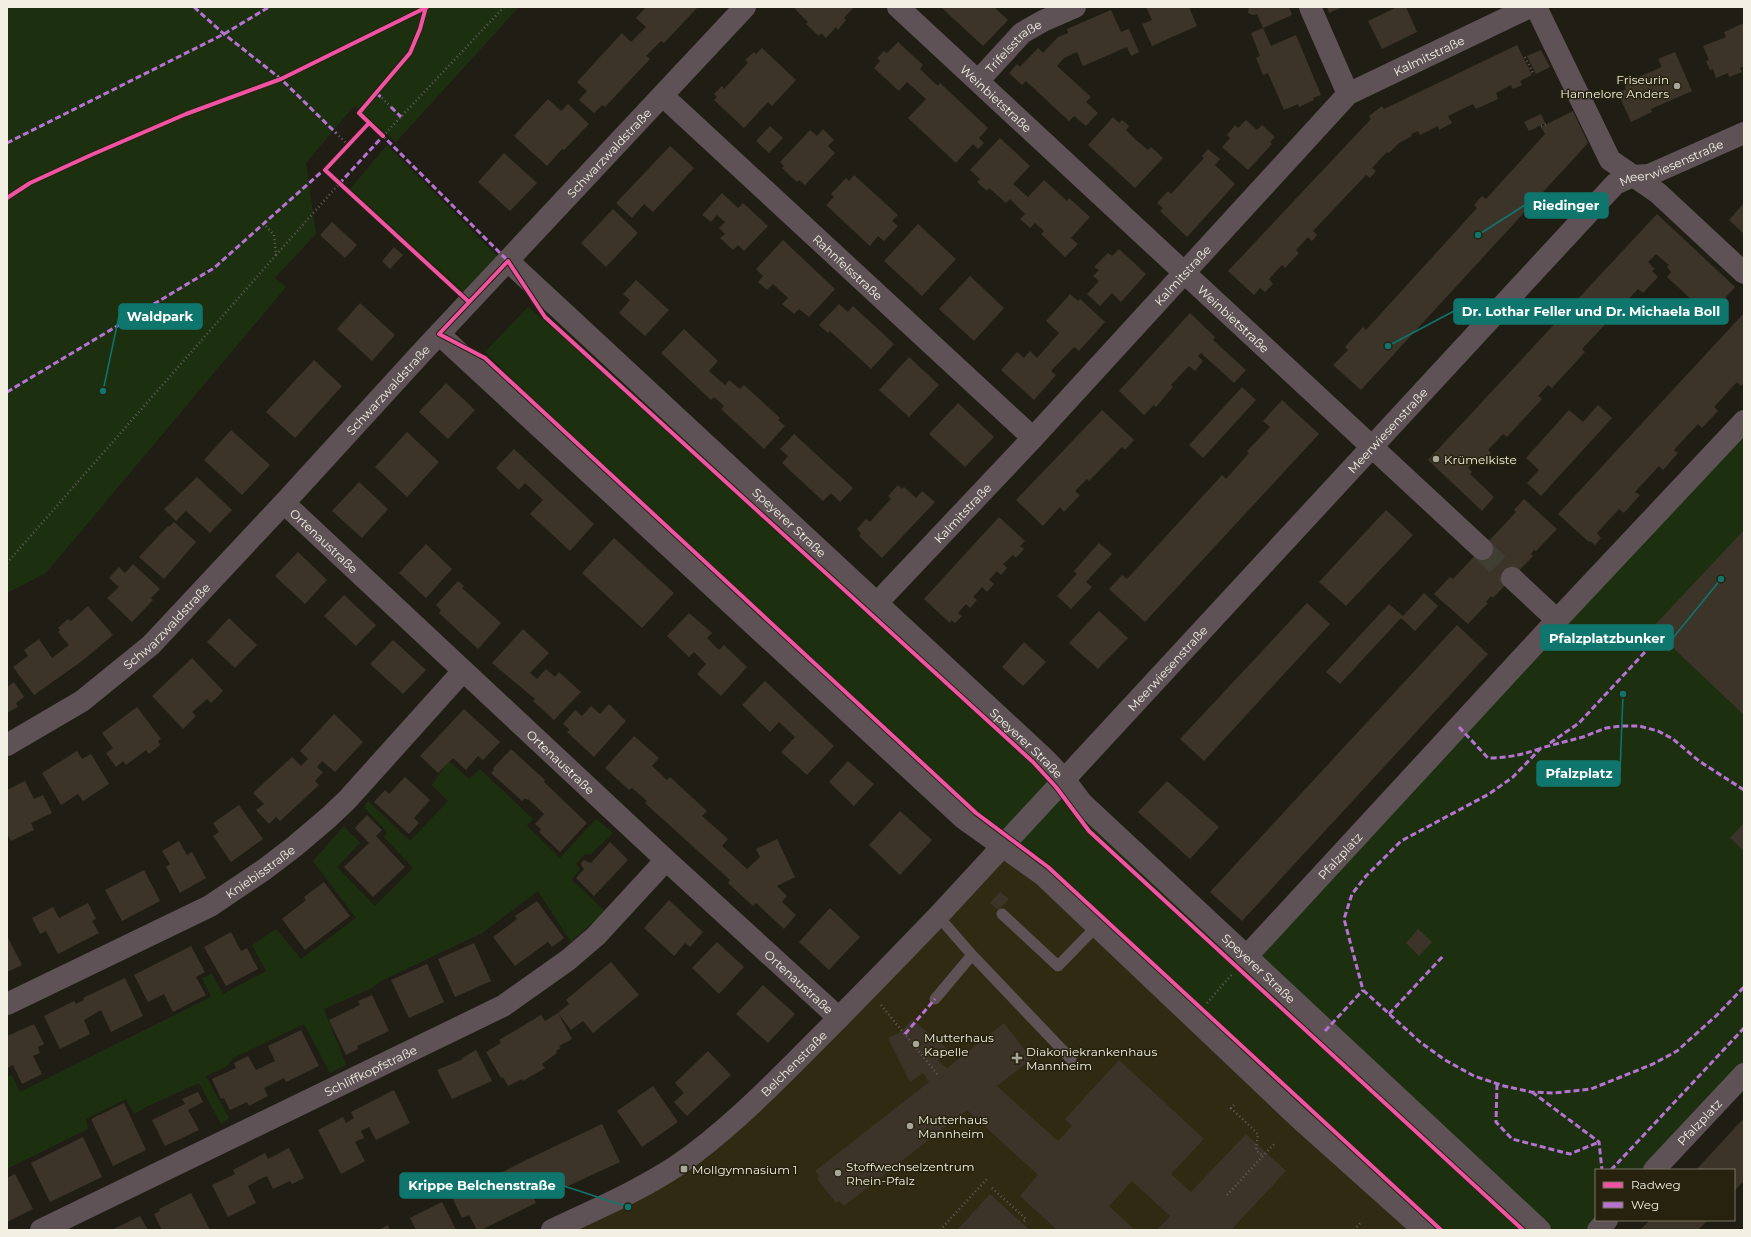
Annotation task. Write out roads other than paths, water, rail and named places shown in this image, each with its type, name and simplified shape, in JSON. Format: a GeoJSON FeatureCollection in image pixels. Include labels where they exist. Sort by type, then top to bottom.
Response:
{"type":"FeatureCollection","features":[{"type":"Feature","properties":{"kind":"street","name":"Schwarzwaldstraße"},"geometry":{"type":"LineString","coordinates":[[7,745],[82,701],[151,645],[745,7]]}},
{"type":"Feature","properties":{"kind":"street","name":"Weinbietstraße"},"geometry":{"type":"LineString","coordinates":[[898,7],[1482,549]]}},
{"type":"Feature","properties":{"kind":"street","name":"Trifelsstraße"},"geometry":{"type":"LineString","coordinates":[[978,81],[1022,33],[1043,21],[1075,7]]}},
{"type":"Feature","properties":{"kind":"street"},"geometry":{"type":"LineString","coordinates":[[1310,7],[1348,94]]}},
{"type":"Feature","properties":{"kind":"street","name":"Kalmitstraße"},"geometry":{"type":"LineString","coordinates":[[877,603],[1033,438],[1348,94],[1530,7]]}},
{"type":"Feature","properties":{"kind":"street"},"geometry":{"type":"LineString","coordinates":[[1536,7],[1610,160],[1658,193],[1744,273]]}},
{"type":"Feature","properties":{"kind":"street","name":"Rahnfelsstraße"},"geometry":{"type":"LineString","coordinates":[[662,96],[1033,438]]}},
{"type":"Feature","properties":{"kind":"street","name":"Meerwiesenstraße"},"geometry":{"type":"LineString","coordinates":[[1064,779],[1615,184],[1633,176],[1649,175],[1744,133]]}},
{"type":"Feature","properties":{"kind":"street","name":"Speyerer Straße"},"geometry":{"type":"LineString","coordinates":[[508,261],[1045,758],[1064,779],[1082,803],[1540,1230]]}},
{"type":"Feature","properties":{"kind":"street"},"geometry":{"type":"LineString","coordinates":[[439,334],[964,818],[1043,875],[1096,927],[1299,1118],[1424,1230]]}},
{"type":"Feature","properties":{"kind":"street","name":"Pfalzplatz"},"geometry":{"type":"LineString","coordinates":[[1246,957],[1557,620],[1744,421]]}},
{"type":"Feature","properties":{"kind":"street","name":"Ortenaustraße"},"geometry":{"type":"LineString","coordinates":[[284,503],[666,860],[840,1018]]}},
{"type":"Feature","properties":{"kind":"street"},"geometry":{"type":"LineString","coordinates":[[1512,578],[1557,620]]}},
{"type":"Feature","properties":{"kind":"street","name":"Kniebisstraße"},"geometry":{"type":"LineString","coordinates":[[7,1004],[210,906],[265,869],[295,846],[338,809],[463,671]]}},
{"type":"Feature","properties":{"kind":"street","name":"Belchenstraße"},"geometry":{"type":"LineString","coordinates":[[552,1230],[614,1200],[678,1165],[710,1140],[757,1099],[868,989],[938,916],[1064,779]]}},
{"type":"Feature","properties":{"kind":"street","name":"Schliffkopfstraße"},"geometry":{"type":"LineString","coordinates":[[41,1230],[503,1006],[547,976],[596,936],[666,860]]}},
{"type":"Feature","properties":{"kind":"street","name":"Pfalzplatz"},"geometry":{"type":"LineString","coordinates":[[1655,1169],[1744,1074]]}},
{"type":"Feature","properties":{"kind":"street"},"geometry":{"type":"LineString","coordinates":[[1598,1230],[1606,1221]]}},
{"type":"Feature","properties":{"kind":"lane"},"geometry":{"type":"LineString","coordinates":[[1002,914],[1058,966],[1096,927]]}},
{"type":"Feature","properties":{"kind":"lane"},"geometry":{"type":"LineString","coordinates":[[938,916],[972,955],[1072,1059]]}},
{"type":"Feature","properties":{"kind":"lane"},"geometry":{"type":"LineString","coordinates":[[935,999],[972,955]]}},
{"type":"Feature","properties":{"kind":"tunnel"},"geometry":{"type":"LineString","coordinates":[[1482,549],[1512,578]]}},
{"type":"Feature","properties":{"kind":"place","name":"Friseurin Hannelore Anders"},"geometry":{"type":"Point","coordinates":[1677,86]}},
{"type":"Feature","properties":{"kind":"place","name":"Riedinger"},"geometry":{"type":"Point","coordinates":[1478,235]}},
{"type":"Feature","properties":{"kind":"place","name":"Dr. Lothar Feller und Dr. Michaela Boll"},"geometry":{"type":"Point","coordinates":[1388,346]}},
{"type":"Feature","properties":{"kind":"place","name":"Waldpark"},"geometry":{"type":"Point","coordinates":[103,391]}},
{"type":"Feature","properties":{"kind":"place","name":"Krümelkiste"},"geometry":{"type":"Point","coordinates":[1436,459]}},
{"type":"Feature","properties":{"kind":"place","name":"Pfalzplatzbunker"},"geometry":{"type":"Point","coordinates":[1721,579]}},
{"type":"Feature","properties":{"kind":"place","name":"Pfalzplatz"},"geometry":{"type":"Point","coordinates":[1623,694]}},
{"type":"Feature","properties":{"kind":"place","name":"Mutterhaus Kapelle"},"geometry":{"type":"Point","coordinates":[916,1044]}},
{"type":"Feature","properties":{"kind":"place","name":"Diakoniekrankenhaus Mannheim"},"geometry":{"type":"Point","coordinates":[1017,1058]}},
{"type":"Feature","properties":{"kind":"place","name":"Mutterhaus Mannheim"},"geometry":{"type":"Point","coordinates":[910,1126]}},
{"type":"Feature","properties":{"kind":"place","name":"Mollgymnasium 1"},"geometry":{"type":"Point","coordinates":[684,1169]}},
{"type":"Feature","properties":{"kind":"place","name":"Stoffwechselzentrum Rhein-Pfalz"},"geometry":{"type":"Point","coordinates":[838,1173]}},
{"type":"Feature","properties":{"kind":"place","name":"Krippe Belchenstraße"},"geometry":{"type":"Point","coordinates":[628,1207]}}]}
